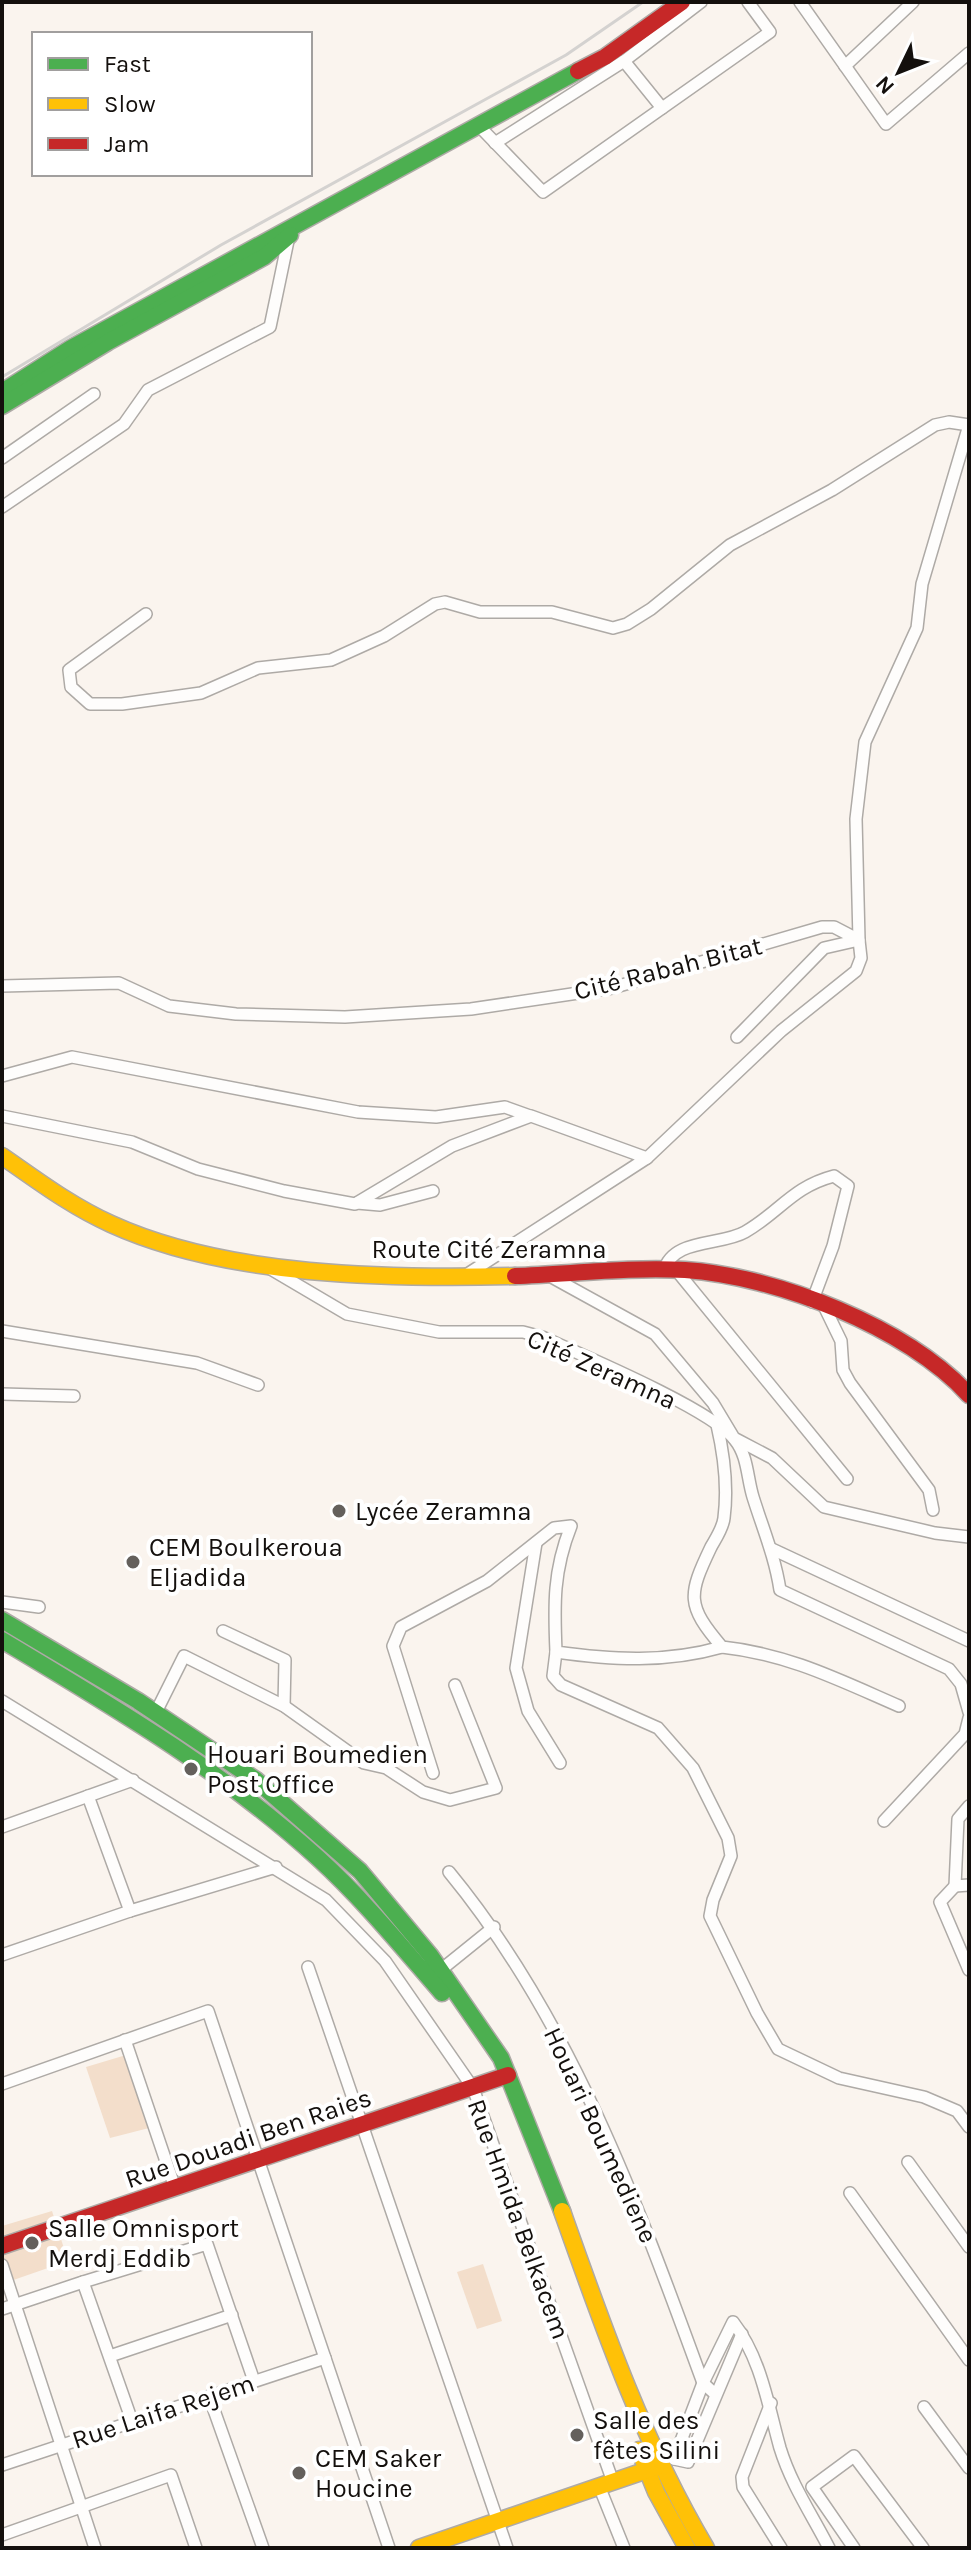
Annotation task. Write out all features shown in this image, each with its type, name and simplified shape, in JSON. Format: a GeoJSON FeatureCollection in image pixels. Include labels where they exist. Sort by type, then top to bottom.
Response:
{"type":"FeatureCollection","features":[{"type":"Feature","properties":{"kind":"main road"},"geometry":{"type":"LineString","coordinates":[[2,392],[71,348],[605,57],[682,2]]}},
{"type":"Feature","properties":{"kind":"main road"},"geometry":{"type":"LineString","coordinates":[[2,406],[94,350],[264,257],[325,207]]}},
{"type":"Feature","properties":{"kind":"main road","name":"Route Cité Zeramna"},"geometry":{"type":"LineString","coordinates":[[2,1156],[87,1213],[126,1231],[165,1243],[258,1261],[344,1273],[466,1276],[670,1271],[747,1280],[818,1304],[922,1352],[943,1367],[969,1395]]}},
{"type":"Feature","properties":{"kind":"main road"},"geometry":{"type":"LineString","coordinates":[[2,1620],[156,1712],[256,1780],[324,1837],[394,1910],[435,1975],[501,2058],[503,2077],[538,2144],[622,2380],[660,2465],[706,2548]]}},
{"type":"Feature","properties":{"kind":"main road"},"geometry":{"type":"LineString","coordinates":[[2,1640],[161,1736],[250,1802],[329,1869],[435,1975]]}},
{"type":"Feature","properties":{"kind":"main road","name":"Rue Douadi Ben Raies"},"geometry":{"type":"LineString","coordinates":[[2,2246],[503,2077]]}},
{"type":"Feature","properties":{"kind":"main road"},"geometry":{"type":"LineString","coordinates":[[419,2548],[660,2465]]}},
{"type":"Feature","properties":{"kind":"main road"},"geometry":{"type":"LineString","coordinates":[[660,2465],[687,2548]]}},
{"type":"Feature","properties":{"kind":"street"},"geometry":{"type":"LineString","coordinates":[[495,143],[624,61],[701,2]]}},
{"type":"Feature","properties":{"kind":"street"},"geometry":{"type":"LineString","coordinates":[[478,125],[543,192],[770,32],[748,2]]}},
{"type":"Feature","properties":{"kind":"street"},"geometry":{"type":"LineString","coordinates":[[800,2],[886,124],[969,53]]}},
{"type":"Feature","properties":{"kind":"street"},"geometry":{"type":"LineString","coordinates":[[845,66],[913,2]]}},
{"type":"Feature","properties":{"kind":"street"},"geometry":{"type":"LineString","coordinates":[[624,61],[662,108]]}},
{"type":"Feature","properties":{"kind":"street"},"geometry":{"type":"LineString","coordinates":[[2,507],[124,424],[148,390],[270,327],[289,236]]}},
{"type":"Feature","properties":{"kind":"street"},"geometry":{"type":"LineString","coordinates":[[2,458],[94,394]]}},
{"type":"Feature","properties":{"kind":"street"},"geometry":{"type":"LineString","coordinates":[[146,614],[69,670],[71,687],[83,699],[97,705],[181,698],[201,693],[258,668],[331,660],[384,636],[428,606],[445,602],[480,612],[552,612],[613,628],[640,618],[730,545],[832,490],[935,425],[949,422],[969,425],[922,584],[917,628],[865,742],[856,819],[861,958],[856,971],[781,1031],[647,1158],[466,1276]]}},
{"type":"Feature","properties":{"kind":"street","name":"Cité Rabah Bitat"},"geometry":{"type":"LineString","coordinates":[[2,986],[119,983],[169,1006],[236,1014],[371,1015],[471,1009],[612,988],[822,927],[834,927],[859,940]]}},
{"type":"Feature","properties":{"kind":"street"},"geometry":{"type":"LineString","coordinates":[[737,1037],[824,948],[859,940]]}},
{"type":"Feature","properties":{"kind":"street"},"geometry":{"type":"LineString","coordinates":[[2,1076],[72,1057],[358,1112],[436,1117],[505,1107],[647,1158]]}},
{"type":"Feature","properties":{"kind":"street"},"geometry":{"type":"LineString","coordinates":[[2,1116],[132,1142],[198,1169],[284,1191],[380,1205],[433,1191]]}},
{"type":"Feature","properties":{"kind":"street"},"geometry":{"type":"LineString","coordinates":[[357,1203],[452,1146],[531,1116]]}},
{"type":"Feature","properties":{"kind":"street"},"geometry":{"type":"LineString","coordinates":[[847,1479],[670,1271],[666,1262],[679,1251],[743,1233],[808,1183],[834,1176],[848,1186],[818,1304],[841,1341],[843,1370],[850,1383],[929,1490],[933,1510]]}},
{"type":"Feature","properties":{"kind":"street","name":"Cité Zeramna"},"geometry":{"type":"LineString","coordinates":[[258,1261],[347,1314],[439,1332],[523,1332],[542,1337],[705,1415],[734,1438]]}},
{"type":"Feature","properties":{"kind":"street","name":"Cité Zeramna"},"geometry":{"type":"LineString","coordinates":[[544,1273],[655,1334],[713,1403],[745,1456],[753,1496],[772,1549],[780,1590],[949,1669],[961,1684],[969,1715],[965,1734],[884,1821]]}},
{"type":"Feature","properties":{"kind":"street"},"geometry":{"type":"LineString","coordinates":[[2,1331],[197,1363],[258,1385]]}},
{"type":"Feature","properties":{"kind":"street"},"geometry":{"type":"LineString","coordinates":[[2,1394],[74,1396]]}},
{"type":"Feature","properties":{"kind":"street"},"geometry":{"type":"LineString","coordinates":[[717,1425],[725,1461],[724,1521],[693,1586],[692,1603],[722,1647]]}},
{"type":"Feature","properties":{"kind":"street"},"geometry":{"type":"LineString","coordinates":[[734,1438],[772,1458],[824,1507],[935,1533],[969,1537]]}},
{"type":"Feature","properties":{"kind":"street"},"geometry":{"type":"LineString","coordinates":[[433,1773],[393,1646],[401,1627],[487,1581],[554,1528],[571,1526],[558,1560],[553,1676],[561,1685],[658,1728],[687,1761],[705,1788],[728,1838],[731,1856],[713,1900],[710,1916],[778,2049],[839,2078],[924,2097],[957,2111],[969,2127]]}},
{"type":"Feature","properties":{"kind":"street"},"geometry":{"type":"LineString","coordinates":[[537,1542],[516,1668],[528,1711],[560,1763]]}},
{"type":"Feature","properties":{"kind":"street"},"geometry":{"type":"LineString","coordinates":[[772,1549],[969,1641]]}},
{"type":"Feature","properties":{"kind":"street"},"geometry":{"type":"LineString","coordinates":[[2,1602],[39,1607]]}},
{"type":"Feature","properties":{"kind":"street"},"geometry":{"type":"LineString","coordinates":[[223,1631],[285,1660],[284,1706]]}},
{"type":"Feature","properties":{"kind":"street"},"geometry":{"type":"LineString","coordinates":[[556,1652],[620,1661],[688,1657],[722,1647],[763,1651],[791,1659],[899,1706]]}},
{"type":"Feature","properties":{"kind":"street"},"geometry":{"type":"LineString","coordinates":[[156,1712],[184,1656],[284,1706],[364,1763],[386,1768],[423,1792],[450,1800],[496,1788],[455,1685]]}},
{"type":"Feature","properties":{"kind":"street","name":"Rue Hmida Belkacem"},"geometry":{"type":"LineString","coordinates":[[2,1701],[326,1900],[385,1961],[473,2088],[606,2484],[624,2548]]}},
{"type":"Feature","properties":{"kind":"street"},"geometry":{"type":"LineString","coordinates":[[2,1827],[133,1780]]}},
{"type":"Feature","properties":{"kind":"street"},"geometry":{"type":"LineString","coordinates":[[88,1796],[130,1911]]}},
{"type":"Feature","properties":{"kind":"street"},"geometry":{"type":"LineString","coordinates":[[969,1806],[958,1819],[955,1886],[940,1902],[969,1970]]}},
{"type":"Feature","properties":{"kind":"street"},"geometry":{"type":"LineString","coordinates":[[2,1955],[130,1911],[276,1867]]}},
{"type":"Feature","properties":{"kind":"street","name":"Houari Boumediene"},"geometry":{"type":"LineString","coordinates":[[449,1872],[494,1927],[534,1993],[633,2193],[703,2383],[714,2393]]}},
{"type":"Feature","properties":{"kind":"street"},"geometry":{"type":"LineString","coordinates":[[955,1886],[969,1885]]}},
{"type":"Feature","properties":{"kind":"street"},"geometry":{"type":"LineString","coordinates":[[435,1975],[494,1927]]}},
{"type":"Feature","properties":{"kind":"street"},"geometry":{"type":"LineString","coordinates":[[308,1967],[507,2548]]}},
{"type":"Feature","properties":{"kind":"street"},"geometry":{"type":"LineString","coordinates":[[2,2084],[208,2011],[389,2548]]}},
{"type":"Feature","properties":{"kind":"street"},"geometry":{"type":"LineString","coordinates":[[125,2040],[175,2188]]}},
{"type":"Feature","properties":{"kind":"street"},"geometry":{"type":"LineString","coordinates":[[908,2162],[969,2247]]}},
{"type":"Feature","properties":{"kind":"street"},"geometry":{"type":"LineString","coordinates":[[850,2193],[969,2360]]}},
{"type":"Feature","properties":{"kind":"street"},"geometry":{"type":"LineString","coordinates":[[2,2309],[207,2244],[254,2381]]}},
{"type":"Feature","properties":{"kind":"street"},"geometry":{"type":"LineString","coordinates":[[2,2265],[95,2548]]}},
{"type":"Feature","properties":{"kind":"street"},"geometry":{"type":"LineString","coordinates":[[83,2282],[132,2421]]}},
{"type":"Feature","properties":{"kind":"street"},"geometry":{"type":"LineString","coordinates":[[110,2356],[232,2315]]}},
{"type":"Feature","properties":{"kind":"street"},"geometry":{"type":"LineString","coordinates":[[660,2465],[733,2322],[742,2334],[771,2403],[781,2449],[797,2492],[829,2548]]}},
{"type":"Feature","properties":{"kind":"street"},"geometry":{"type":"LineString","coordinates":[[660,2465],[688,2462],[714,2393],[742,2334]]}},
{"type":"Feature","properties":{"kind":"street","name":"Rue Laifa Rejem"},"geometry":{"type":"LineString","coordinates":[[2,2465],[325,2358]]}},
{"type":"Feature","properties":{"kind":"street"},"geometry":{"type":"LineString","coordinates":[[209,2396],[263,2548]]}},
{"type":"Feature","properties":{"kind":"street"},"geometry":{"type":"LineString","coordinates":[[771,2403],[742,2477],[743,2487],[781,2548]]}},
{"type":"Feature","properties":{"kind":"street"},"geometry":{"type":"LineString","coordinates":[[924,2407],[969,2468]]}},
{"type":"Feature","properties":{"kind":"street"},"geometry":{"type":"LineString","coordinates":[[854,2548],[812,2487],[854,2456],[923,2548]]}},
{"type":"Feature","properties":{"kind":"street"},"geometry":{"type":"LineString","coordinates":[[2,2535],[171,2475],[196,2548]]}},
{"type":"Feature","properties":{"kind":"shaded area"},"geometry":{"type":"Polygon","coordinates":[[[126,2055],[149,2128],[110,2138],[86,2067],[126,2055]]]}},
{"type":"Feature","properties":{"kind":"shaded area","name":"Salle Omnisport Merdj Eddib"},"geometry":{"type":"Polygon","coordinates":[[[52,2211],[68,2261],[2,2284],[2,2226],[52,2211]]]}},
{"type":"Feature","properties":{"kind":"shaded area"},"geometry":{"type":"Polygon","coordinates":[[[483,2264],[502,2321],[477,2329],[457,2272],[483,2264]]]}},
{"type":"Feature","properties":{"kind":"railway"},"geometry":{"type":"LineString","coordinates":[[2,377],[221,245],[566,55],[643,2]]}},
{"type":"Feature","properties":{"kind":"traffic: fast"},"geometry":{"type":"LineString","coordinates":[[2,392],[71,348],[578,71]]}},
{"type":"Feature","properties":{"kind":"traffic: fast"},"geometry":{"type":"LineString","coordinates":[[2,406],[108,342],[264,257],[290,235]]}},
{"type":"Feature","properties":{"kind":"traffic: fast"},"geometry":{"type":"LineString","coordinates":[[2,1620],[138,1701],[256,1780],[360,1871],[430,1955],[501,2058],[562,2211]]}},
{"type":"Feature","properties":{"kind":"traffic: fast"},"geometry":{"type":"LineString","coordinates":[[2,1640],[166,1741],[282,1826],[351,1890],[442,1993]]}},
{"type":"Feature","properties":{"kind":"traffic: slow"},"geometry":{"type":"LineString","coordinates":[[2,1156],[96,1217],[156,1242],[205,1255],[257,1265],[362,1275],[515,1276]]}},
{"type":"Feature","properties":{"kind":"traffic: slow"},"geometry":{"type":"LineString","coordinates":[[562,2211],[609,2341],[644,2425],[683,2508],[706,2548]]}},
{"type":"Feature","properties":{"kind":"traffic: slow"},"geometry":{"type":"LineString","coordinates":[[639,2450],[656,2492],[687,2548]]}},
{"type":"Feature","properties":{"kind":"traffic: slow"},"geometry":{"type":"LineString","coordinates":[[419,2548],[656,2467]]}},
{"type":"Feature","properties":{"kind":"traffic: jam"},"geometry":{"type":"LineString","coordinates":[[578,71],[605,57],[682,2]]}},
{"type":"Feature","properties":{"kind":"traffic: jam"},"geometry":{"type":"LineString","coordinates":[[515,1276],[664,1269],[721,1274],[759,1282],[799,1294],[876,1327],[943,1370],[969,1395]]}},
{"type":"Feature","properties":{"kind":"traffic: jam"},"geometry":{"type":"LineString","coordinates":[[2,2246],[508,2075]]}},
{"type":"Feature","properties":{"kind":"place","name":"Lycée Zeramna"},"geometry":{"type":"Point","coordinates":[339,1511]}},
{"type":"Feature","properties":{"kind":"place","name":"CEM Boulkeroua Eljadida"},"geometry":{"type":"Point","coordinates":[133,1562]}},
{"type":"Feature","properties":{"kind":"place","name":"Houari Boumedien Post Office"},"geometry":{"type":"Point","coordinates":[191,1769]}},
{"type":"Feature","properties":{"kind":"place","name":"Salle Omnisport Merdj Eddib"},"geometry":{"type":"Point","coordinates":[32,2243]}},
{"type":"Feature","properties":{"kind":"place","name":"Salle des fêtes Silini"},"geometry":{"type":"Point","coordinates":[577,2435]}},
{"type":"Feature","properties":{"kind":"place","name":"CEM Saker Houcine"},"geometry":{"type":"Point","coordinates":[299,2473]}}]}
